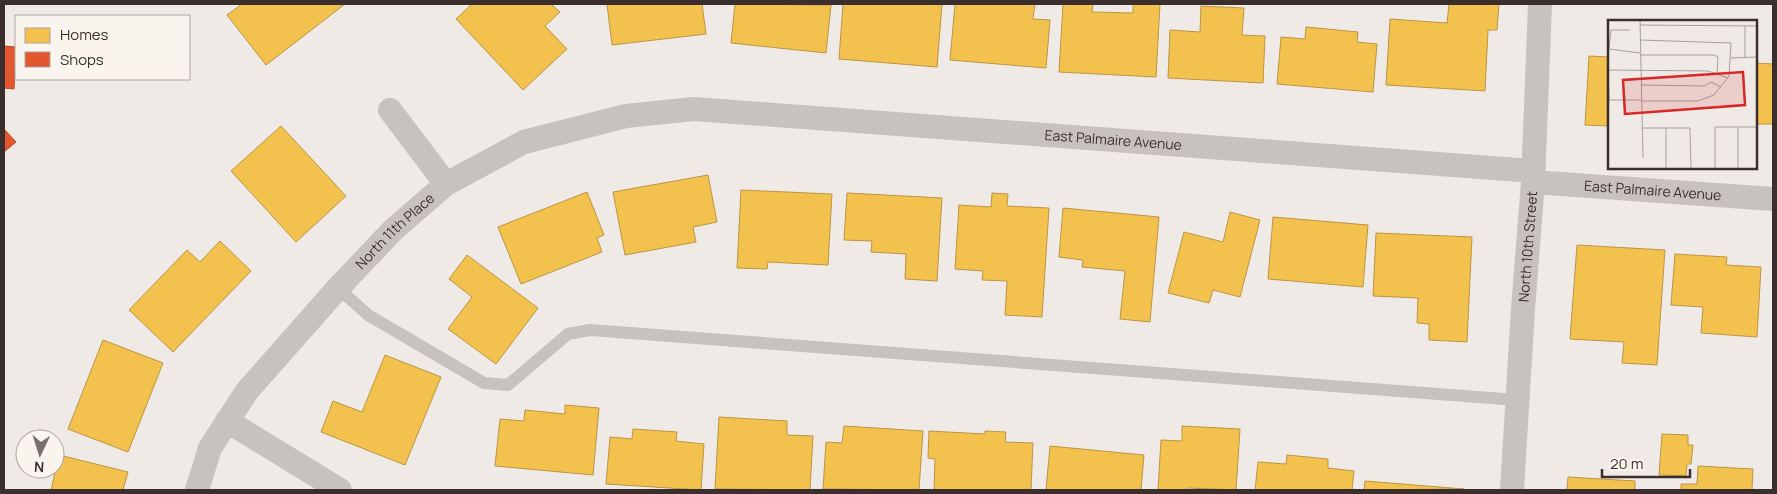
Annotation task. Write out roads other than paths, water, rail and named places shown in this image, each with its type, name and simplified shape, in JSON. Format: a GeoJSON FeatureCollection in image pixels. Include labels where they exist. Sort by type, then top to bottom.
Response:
{"type":"FeatureCollection","features":[{"type":"Feature","properties":{"kind":"street","name":"North 10th Street"},"geometry":{"type":"LineString","coordinates":[[1512,490],[1533,176],[1540,4]]}},
{"type":"Feature","properties":{"kind":"street","name":"East Palmaire Avenue"},"geometry":{"type":"LineString","coordinates":[[694,109],[1533,176],[1773,199]]}},
{"type":"Feature","properties":{"kind":"street","name":"North 11th Place"},"geometry":{"type":"LineString","coordinates":[[197,490],[210,448],[247,391],[338,288],[393,230],[446,184],[524,142],[626,116],[694,109]]}},
{"type":"Feature","properties":{"kind":"street"},"geometry":{"type":"LineString","coordinates":[[390,110],[446,184]]}},
{"type":"Feature","properties":{"kind":"street"},"geometry":{"type":"LineString","coordinates":[[227,421],[340,490]]}},
{"type":"Feature","properties":{"kind":"lane"},"geometry":{"type":"LineString","coordinates":[[338,288],[368,315],[484,383],[508,385],[568,334],[590,330],[1517,400]]}}]}
